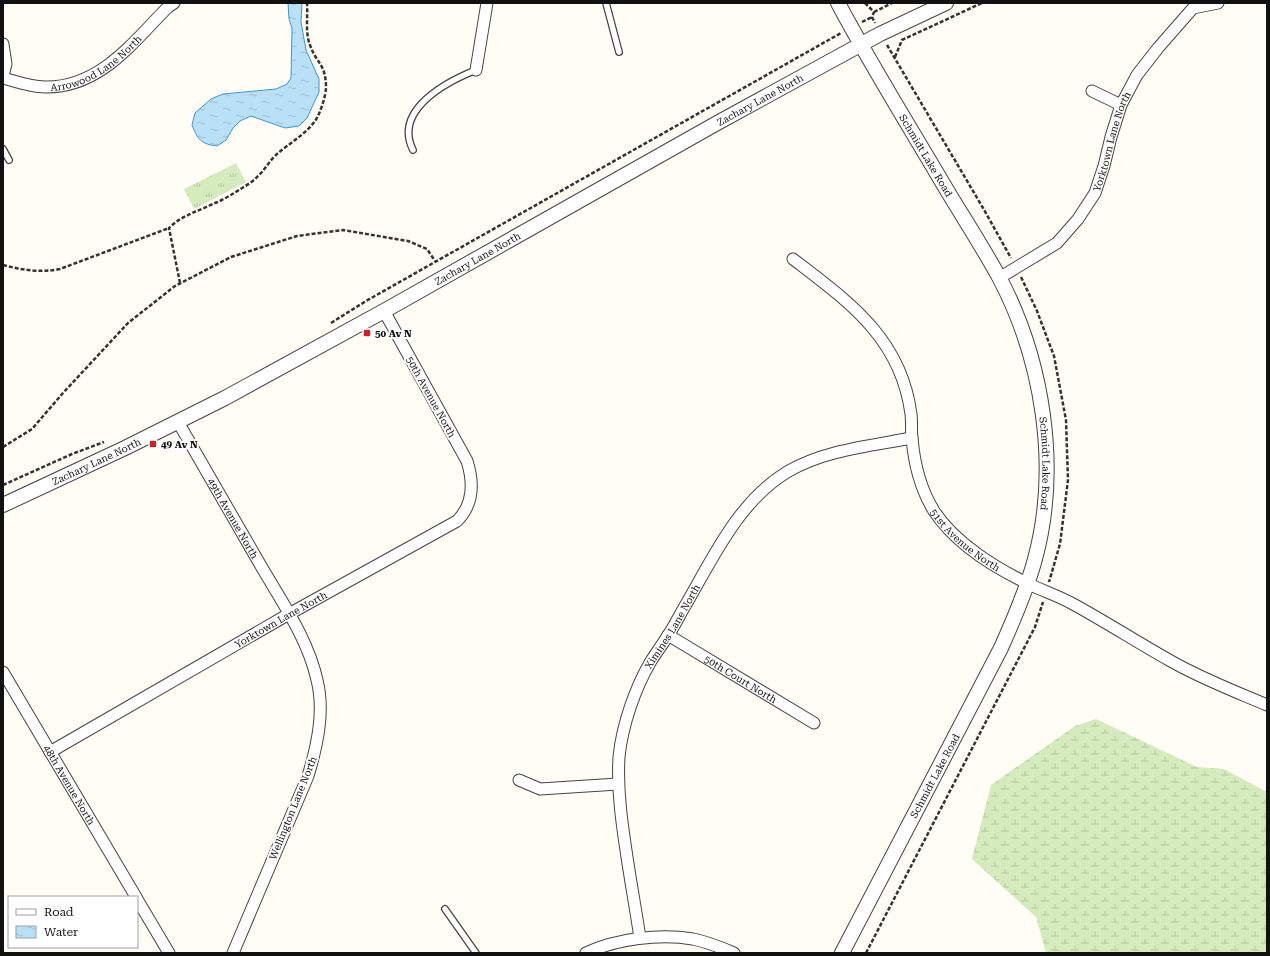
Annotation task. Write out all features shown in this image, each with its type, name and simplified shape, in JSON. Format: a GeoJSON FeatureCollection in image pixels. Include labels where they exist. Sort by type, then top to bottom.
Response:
{"type":"FeatureCollection","features":[{"type":"Feature","properties":{"kind":"street","name":"Arrowood Lane North"},"geometry":{"type":"LineString","coordinates":[[3,77],[24,85],[44,88],[58,87],[96,74],[117,59],[168,7],[174,3]]}},
{"type":"Feature","properties":{"kind":"street"},"geometry":{"type":"LineString","coordinates":[[476,70],[486,3]]}},
{"type":"Feature","properties":{"kind":"street","name":"Schmidt Lake Road"},"geometry":{"type":"LineString","coordinates":[[838,3],[860,45],[999,278],[1020,325],[1035,370],[1044,418],[1047,465],[1044,513],[1035,558],[1020,605],[1002,648],[842,953]]}},
{"type":"Feature","properties":{"kind":"street","name":"Zachary Lane North"},"geometry":{"type":"LineString","coordinates":[[3,505],[125,448],[225,398],[384,311],[719,122],[880,34],[946,3]]}},
{"type":"Feature","properties":{"kind":"street","name":"Yorktown Lane North"},"geometry":{"type":"LineString","coordinates":[[999,278],[1057,243],[1078,219],[1094,193],[1104,166],[1121,105],[1137,75],[1158,48],[1193,8],[1218,3]]}},
{"type":"Feature","properties":{"kind":"street"},"geometry":{"type":"LineString","coordinates":[[3,44],[6,64],[3,77]]}},
{"type":"Feature","properties":{"kind":"street"},"geometry":{"type":"LineString","coordinates":[[1092,91],[1121,105]]}},
{"type":"Feature","properties":{"kind":"street","name":"51st Avenue North"},"geometry":{"type":"LineString","coordinates":[[793,259],[843,298],[882,338],[895,360],[905,389],[911,414],[912,438],[916,465],[922,487],[934,510],[949,530],[968,548],[1027,583],[1071,603],[1118,629],[1176,664],[1267,705]]}},
{"type":"Feature","properties":{"kind":"street","name":"50th Avenue North"},"geometry":{"type":"LineString","coordinates":[[384,311],[467,461]]}},
{"type":"Feature","properties":{"kind":"street","name":"49th Avenue North"},"geometry":{"type":"LineString","coordinates":[[178,422],[289,614]]}},
{"type":"Feature","properties":{"kind":"street","name":"Ximines Lane North"},"geometry":{"type":"LineString","coordinates":[[640,938],[621,821],[618,784],[619,755],[626,722],[636,691],[651,662],[730,529],[764,488],[786,472],[810,460],[836,453],[912,438]]}},
{"type":"Feature","properties":{"kind":"street","name":"Yorktown Lane North"},"geometry":{"type":"LineString","coordinates":[[50,752],[289,614],[457,521],[467,505],[471,491],[472,476],[467,461]]}},
{"type":"Feature","properties":{"kind":"street","name":"Wellington Lane North"},"geometry":{"type":"LineString","coordinates":[[233,953],[308,776],[315,753],[319,728],[320,706],[318,681],[310,658],[289,614]]}},
{"type":"Feature","properties":{"kind":"street","name":"50th Court North"},"geometry":{"type":"LineString","coordinates":[[668,635],[814,723]]}},
{"type":"Feature","properties":{"kind":"street","name":"48th Avenue North"},"geometry":{"type":"LineString","coordinates":[[3,672],[135,896]]}},
{"type":"Feature","properties":{"kind":"street"},"geometry":{"type":"LineString","coordinates":[[519,780],[540,789],[618,784]]}},
{"type":"Feature","properties":{"kind":"street","name":"48th Avenue North"},"geometry":{"type":"LineString","coordinates":[[138,901],[169,953]]}},
{"type":"Feature","properties":{"kind":"street"},"geometry":{"type":"LineString","coordinates":[[586,953],[615,943],[640,938],[666,937],[692,939],[718,946],[734,953]]}},
{"type":"Feature","properties":{"kind":"lane"},"geometry":{"type":"LineString","coordinates":[[606,3],[619,52]]}},
{"type":"Feature","properties":{"kind":"lane"},"geometry":{"type":"LineString","coordinates":[[413,150],[410,144],[410,122],[417,109],[426,99],[438,90],[457,78],[476,70]]}},
{"type":"Feature","properties":{"kind":"lane"},"geometry":{"type":"LineString","coordinates":[[3,149],[8,160]]}},
{"type":"Feature","properties":{"kind":"lane"},"geometry":{"type":"LineString","coordinates":[[445,908],[476,953]]}},
{"type":"Feature","properties":{"kind":"path"},"geometry":{"type":"LineString","coordinates":[[3,265],[33,271],[60,269],[169,228],[174,223],[188,215],[214,204],[258,176],[274,156],[308,129],[320,112],[326,89],[326,76],[310,45],[308,35],[307,3]]}},
{"type":"Feature","properties":{"kind":"path"},"geometry":{"type":"LineString","coordinates":[[865,3],[874,12]]}},
{"type":"Feature","properties":{"kind":"path"},"geometry":{"type":"LineString","coordinates":[[326,327],[366,301],[872,17],[874,12],[892,3]]}},
{"type":"Feature","properties":{"kind":"path"},"geometry":{"type":"LineString","coordinates":[[895,57],[902,40],[982,3]]}},
{"type":"Feature","properties":{"kind":"path"},"geometry":{"type":"LineString","coordinates":[[866,953],[1035,627],[1060,544],[1068,480],[1066,420],[1054,356],[1037,311],[1017,268],[895,57],[880,34],[872,17]]}},
{"type":"Feature","properties":{"kind":"path"},"geometry":{"type":"LineString","coordinates":[[169,228],[180,283]]}},
{"type":"Feature","properties":{"kind":"path"},"geometry":{"type":"LineString","coordinates":[[3,447],[32,429],[63,392],[128,323],[175,286],[231,257],[297,236],[344,230],[408,241],[427,249],[435,262]]}},
{"type":"Feature","properties":{"kind":"path"},"geometry":{"type":"LineString","coordinates":[[3,485],[72,454],[107,441]]}},
{"type":"Feature","properties":{"kind":"green space"},"geometry":{"type":"Polygon","coordinates":[[[236,163],[246,182],[194,209],[184,189],[236,163]]]}},
{"type":"Feature","properties":{"kind":"green space"},"geometry":{"type":"Polygon","coordinates":[[[1096,719],[1197,767],[1224,769],[1267,792],[1267,953],[1046,953],[1036,917],[972,859],[991,785],[1075,726],[1096,719]]]}},
{"type":"Feature","properties":{"kind":"water"},"geometry":{"type":"Polygon","coordinates":[[[288,3],[302,3],[301,22],[306,50],[319,79],[319,92],[307,118],[299,126],[285,128],[251,116],[240,121],[233,128],[226,140],[217,146],[207,144],[198,138],[192,125],[195,113],[211,99],[223,94],[276,89],[287,84],[291,78],[292,28],[289,19],[288,3]]]}},
{"type":"Feature","properties":{"kind":"place","name":"50 Av N"},"geometry":{"type":"Point","coordinates":[367,333]}},
{"type":"Feature","properties":{"kind":"place","name":"49 Av N"},"geometry":{"type":"Point","coordinates":[153,444]}}]}
